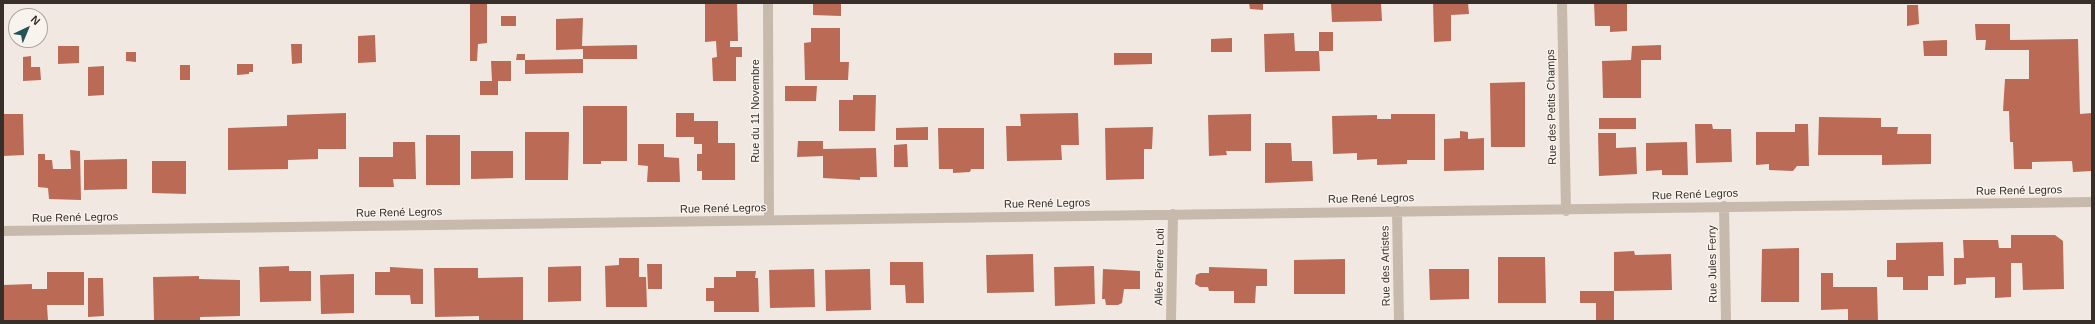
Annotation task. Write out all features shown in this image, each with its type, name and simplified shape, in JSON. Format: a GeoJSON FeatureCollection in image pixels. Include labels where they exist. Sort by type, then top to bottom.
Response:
{"type":"FeatureCollection","features":[{"type":"Feature","properties":{"kind":"street","name":"Rue du 11 Novembre"},"geometry":{"type":"LineString","coordinates":[[768,3],[769,220]]}},
{"type":"Feature","properties":{"kind":"street","name":"Rue des Petits Champs"},"geometry":{"type":"LineString","coordinates":[[1562,3],[1566,210]]}},
{"type":"Feature","properties":{"kind":"street","name":"Rue René Legros"},"geometry":{"type":"LineString","coordinates":[[3,231],[2092,202]]}},
{"type":"Feature","properties":{"kind":"street","name":"Rue Jules Ferry"},"geometry":{"type":"LineString","coordinates":[[1724,206],[1726,321]]}},
{"type":"Feature","properties":{"kind":"street","name":"Rue des Artistes"},"geometry":{"type":"LineString","coordinates":[[1397,211],[1399,321]]}},
{"type":"Feature","properties":{"kind":"street","name":"Allée Pierre Loti"},"geometry":{"type":"LineString","coordinates":[[1171,321],[1173,214]]}},
{"type":"Feature","properties":{"kind":"building"},"geometry":{"type":"Polygon","coordinates":[[[470,3],[487,3],[487,43],[478,44],[477,61],[470,61],[470,3]]]}},
{"type":"Feature","properties":{"kind":"building"},"geometry":{"type":"Polygon","coordinates":[[[705,3],[737,3],[738,41],[730,41],[730,47],[742,47],[742,57],[736,57],[736,81],[713,81],[712,58],[717,57],[716,41],[705,42],[705,3]]]}},
{"type":"Feature","properties":{"kind":"building"},"geometry":{"type":"Polygon","coordinates":[[[813,3],[841,3],[841,16],[813,15],[813,3]]]}},
{"type":"Feature","properties":{"kind":"building"},"geometry":{"type":"Polygon","coordinates":[[[1249,3],[1263,3],[1263,10],[1250,9],[1249,3]]]}},
{"type":"Feature","properties":{"kind":"building"},"geometry":{"type":"Polygon","coordinates":[[[1331,3],[1381,3],[1382,21],[1332,22],[1331,3]]]}},
{"type":"Feature","properties":{"kind":"building"},"geometry":{"type":"Polygon","coordinates":[[[1433,3],[1468,3],[1469,14],[1451,15],[1451,41],[1434,42],[1433,3]]]}},
{"type":"Feature","properties":{"kind":"building"},"geometry":{"type":"Polygon","coordinates":[[[1594,3],[1627,3],[1627,31],[1610,32],[1610,26],[1595,26],[1594,3]]]}},
{"type":"Feature","properties":{"kind":"building"},"geometry":{"type":"Polygon","coordinates":[[[1907,5],[1918,5],[1919,24],[1907,26],[1907,5]]]}},
{"type":"Feature","properties":{"kind":"building"},"geometry":{"type":"Polygon","coordinates":[[[501,16],[516,16],[516,26],[501,26],[501,16]]]}},
{"type":"Feature","properties":{"kind":"building"},"geometry":{"type":"Polygon","coordinates":[[[583,18],[582,46],[637,45],[637,59],[583,59],[583,49],[556,50],[556,19],[583,18]]]}},
{"type":"Feature","properties":{"kind":"building"},"geometry":{"type":"Polygon","coordinates":[[[1975,24],[2010,24],[2010,40],[2078,39],[2080,114],[2092,113],[2092,171],[2073,172],[2072,161],[2032,162],[2032,169],[2014,169],[2013,142],[2010,142],[2009,111],[2003,111],[2005,79],[2029,79],[2029,50],[1985,50],[1986,40],[1976,40],[1975,24]]]}},
{"type":"Feature","properties":{"kind":"building"},"geometry":{"type":"Polygon","coordinates":[[[811,28],[840,28],[840,62],[849,62],[848,80],[805,80],[804,43],[811,42],[811,28]]]}},
{"type":"Feature","properties":{"kind":"building"},"geometry":{"type":"Polygon","coordinates":[[[1319,32],[1333,32],[1333,51],[1319,51],[1319,32]]]}},
{"type":"Feature","properties":{"kind":"building"},"geometry":{"type":"Polygon","coordinates":[[[1294,33],[1295,51],[1319,51],[1320,71],[1265,72],[1264,34],[1294,33]]]}},
{"type":"Feature","properties":{"kind":"building"},"geometry":{"type":"Polygon","coordinates":[[[375,35],[376,62],[358,63],[358,36],[375,35]]]}},
{"type":"Feature","properties":{"kind":"building"},"geometry":{"type":"Polygon","coordinates":[[[1232,38],[1232,52],[1211,52],[1211,39],[1232,38]]]}},
{"type":"Feature","properties":{"kind":"building"},"geometry":{"type":"Polygon","coordinates":[[[1947,40],[1947,56],[1924,56],[1923,41],[1947,40]]]}},
{"type":"Feature","properties":{"kind":"building"},"geometry":{"type":"Polygon","coordinates":[[[291,44],[302,44],[302,63],[292,64],[291,44]]]}},
{"type":"Feature","properties":{"kind":"building"},"geometry":{"type":"Polygon","coordinates":[[[1661,45],[1661,60],[1641,60],[1641,98],[1603,98],[1602,61],[1631,60],[1632,46],[1661,45]]]}},
{"type":"Feature","properties":{"kind":"building"},"geometry":{"type":"Polygon","coordinates":[[[58,46],[79,46],[79,63],[58,64],[58,46]]]}},
{"type":"Feature","properties":{"kind":"building"},"geometry":{"type":"Polygon","coordinates":[[[126,52],[136,52],[136,62],[126,61],[126,52]]]}},
{"type":"Feature","properties":{"kind":"building"},"geometry":{"type":"Polygon","coordinates":[[[1114,53],[1152,53],[1152,64],[1114,65],[1114,53]]]}},
{"type":"Feature","properties":{"kind":"building"},"geometry":{"type":"Polygon","coordinates":[[[517,54],[525,54],[525,60],[516,60],[517,54]]]}},
{"type":"Feature","properties":{"kind":"building"},"geometry":{"type":"Polygon","coordinates":[[[31,56],[31,67],[40,67],[41,80],[23,81],[23,57],[31,56]]]}},
{"type":"Feature","properties":{"kind":"building"},"geometry":{"type":"Polygon","coordinates":[[[583,59],[583,73],[525,74],[525,60],[583,59]]]}},
{"type":"Feature","properties":{"kind":"building"},"geometry":{"type":"Polygon","coordinates":[[[491,61],[511,61],[511,81],[498,81],[498,95],[480,95],[480,81],[492,81],[491,61]]]}},
{"type":"Feature","properties":{"kind":"building"},"geometry":{"type":"Polygon","coordinates":[[[237,64],[253,64],[253,72],[249,72],[249,74],[237,75],[237,64]]]}},
{"type":"Feature","properties":{"kind":"building"},"geometry":{"type":"Polygon","coordinates":[[[180,65],[190,65],[190,80],[180,80],[180,65]]]}},
{"type":"Feature","properties":{"kind":"building"},"geometry":{"type":"Polygon","coordinates":[[[104,66],[104,95],[88,96],[88,67],[104,66]]]}},
{"type":"Feature","properties":{"kind":"building"},"geometry":{"type":"Polygon","coordinates":[[[1525,82],[1525,147],[1491,147],[1490,83],[1525,82]]]}},
{"type":"Feature","properties":{"kind":"building"},"geometry":{"type":"Polygon","coordinates":[[[785,86],[817,86],[816,101],[785,101],[785,86]]]}},
{"type":"Feature","properties":{"kind":"building"},"geometry":{"type":"Polygon","coordinates":[[[853,95],[876,95],[875,131],[839,131],[839,100],[853,100],[853,95]]]}},
{"type":"Feature","properties":{"kind":"building"},"geometry":{"type":"Polygon","coordinates":[[[583,106],[627,106],[627,161],[601,161],[601,164],[583,164],[583,106]]]}},
{"type":"Feature","properties":{"kind":"building"},"geometry":{"type":"Polygon","coordinates":[[[346,113],[346,149],[318,149],[318,159],[288,160],[288,169],[228,170],[228,128],[287,126],[287,115],[346,113]]]}},
{"type":"Feature","properties":{"kind":"building"},"geometry":{"type":"Polygon","coordinates":[[[676,113],[694,113],[694,121],[718,121],[718,143],[735,143],[735,180],[702,180],[702,171],[697,171],[697,154],[702,154],[702,144],[694,144],[694,137],[676,137],[676,113]]]}},
{"type":"Feature","properties":{"kind":"building"},"geometry":{"type":"Polygon","coordinates":[[[1078,113],[1079,145],[1061,145],[1062,160],[1007,161],[1006,126],[1021,126],[1020,114],[1078,113]]]}},
{"type":"Feature","properties":{"kind":"building"},"geometry":{"type":"Polygon","coordinates":[[[3,114],[23,114],[24,155],[3,156],[3,114]]]}},
{"type":"Feature","properties":{"kind":"building"},"geometry":{"type":"Polygon","coordinates":[[[1251,114],[1251,151],[1226,151],[1227,155],[1209,156],[1208,115],[1251,114]]]}},
{"type":"Feature","properties":{"kind":"building"},"geometry":{"type":"Polygon","coordinates":[[[1391,114],[1435,114],[1435,160],[1407,160],[1407,164],[1377,165],[1377,159],[1357,160],[1357,153],[1333,154],[1332,116],[1377,115],[1377,119],[1391,119],[1391,114]]]}},
{"type":"Feature","properties":{"kind":"building"},"geometry":{"type":"Polygon","coordinates":[[[1819,117],[1881,118],[1881,127],[1898,127],[1897,134],[1931,134],[1931,164],[1882,165],[1882,155],[1818,155],[1819,117]]]}},
{"type":"Feature","properties":{"kind":"building"},"geometry":{"type":"Polygon","coordinates":[[[1599,118],[1636,118],[1636,129],[1599,129],[1599,118]]]}},
{"type":"Feature","properties":{"kind":"building"},"geometry":{"type":"Polygon","coordinates":[[[1695,124],[1712,124],[1713,129],[1731,129],[1732,162],[1696,163],[1695,124]]]}},
{"type":"Feature","properties":{"kind":"building"},"geometry":{"type":"Polygon","coordinates":[[[1795,124],[1808,124],[1809,166],[1797,166],[1793,171],[1769,170],[1769,164],[1756,165],[1756,132],[1795,132],[1795,124]]]}},
{"type":"Feature","properties":{"kind":"building"},"geometry":{"type":"Polygon","coordinates":[[[928,127],[928,140],[896,140],[896,128],[928,127]]]}},
{"type":"Feature","properties":{"kind":"building"},"geometry":{"type":"Polygon","coordinates":[[[1153,127],[1152,149],[1144,149],[1144,179],[1106,180],[1105,128],[1153,127]]]}},
{"type":"Feature","properties":{"kind":"building"},"geometry":{"type":"Polygon","coordinates":[[[938,128],[984,128],[984,169],[971,169],[970,172],[953,173],[953,169],[939,169],[938,128]]]}},
{"type":"Feature","properties":{"kind":"building"},"geometry":{"type":"Polygon","coordinates":[[[1460,131],[1468,132],[1468,139],[1484,138],[1484,170],[1444,171],[1444,139],[1460,138],[1460,131]]]}},
{"type":"Feature","properties":{"kind":"building"},"geometry":{"type":"Polygon","coordinates":[[[525,132],[569,132],[568,180],[525,180],[525,132]]]}},
{"type":"Feature","properties":{"kind":"building"},"geometry":{"type":"Polygon","coordinates":[[[1598,133],[1616,133],[1616,148],[1636,147],[1637,174],[1599,176],[1598,133]]]}},
{"type":"Feature","properties":{"kind":"building"},"geometry":{"type":"Polygon","coordinates":[[[426,135],[460,135],[460,185],[426,185],[426,135]]]}},
{"type":"Feature","properties":{"kind":"building"},"geometry":{"type":"Polygon","coordinates":[[[798,141],[823,141],[823,149],[876,148],[877,177],[860,177],[860,180],[823,178],[823,156],[797,157],[798,141]]]}},
{"type":"Feature","properties":{"kind":"building"},"geometry":{"type":"Polygon","coordinates":[[[393,142],[415,142],[416,179],[393,179],[394,187],[359,187],[359,157],[393,157],[393,142]]]}},
{"type":"Feature","properties":{"kind":"building"},"geometry":{"type":"Polygon","coordinates":[[[1687,142],[1688,175],[1662,175],[1662,170],[1646,171],[1646,143],[1687,142]]]}},
{"type":"Feature","properties":{"kind":"building"},"geometry":{"type":"Polygon","coordinates":[[[1265,143],[1291,143],[1292,161],[1312,161],[1313,181],[1265,183],[1265,143]]]}},
{"type":"Feature","properties":{"kind":"building"},"geometry":{"type":"Polygon","coordinates":[[[638,144],[664,144],[664,157],[679,158],[680,182],[647,182],[648,166],[638,165],[638,144]]]}},
{"type":"Feature","properties":{"kind":"building"},"geometry":{"type":"Polygon","coordinates":[[[907,144],[908,167],[894,167],[894,145],[907,144]]]}},
{"type":"Feature","properties":{"kind":"building"},"geometry":{"type":"Polygon","coordinates":[[[70,150],[80,151],[81,200],[49,199],[48,188],[38,187],[38,154],[45,154],[45,160],[52,160],[53,169],[71,169],[70,150]]]}},
{"type":"Feature","properties":{"kind":"building"},"geometry":{"type":"Polygon","coordinates":[[[471,151],[513,151],[513,178],[471,179],[471,151]]]}},
{"type":"Feature","properties":{"kind":"building"},"geometry":{"type":"Polygon","coordinates":[[[127,159],[127,189],[84,190],[84,160],[127,159]]]}},
{"type":"Feature","properties":{"kind":"building"},"geometry":{"type":"Polygon","coordinates":[[[152,161],[186,161],[186,194],[152,193],[152,161]]]}},
{"type":"Feature","properties":{"kind":"building"},"geometry":{"type":"Polygon","coordinates":[[[2011,235],[2055,235],[2063,241],[2064,289],[2023,290],[2022,263],[2011,263],[2011,297],[1995,298],[1995,277],[1966,278],[1966,284],[1954,285],[1954,258],[1964,258],[1963,240],[1998,240],[1999,248],[2011,248],[2011,235]]]}},
{"type":"Feature","properties":{"kind":"building"},"geometry":{"type":"Polygon","coordinates":[[[1943,242],[1944,276],[1928,276],[1928,290],[1903,290],[1903,277],[1887,277],[1887,260],[1896,260],[1896,243],[1943,242]]]}},
{"type":"Feature","properties":{"kind":"building"},"geometry":{"type":"Polygon","coordinates":[[[1799,248],[1799,302],[1761,302],[1762,249],[1799,248]]]}},
{"type":"Feature","properties":{"kind":"building"},"geometry":{"type":"Polygon","coordinates":[[[1634,251],[1635,255],[1671,254],[1672,290],[1614,291],[1614,252],[1634,251]]]}},
{"type":"Feature","properties":{"kind":"building"},"geometry":{"type":"Polygon","coordinates":[[[1033,254],[1034,292],[987,293],[986,255],[1033,254]]]}},
{"type":"Feature","properties":{"kind":"building"},"geometry":{"type":"Polygon","coordinates":[[[1498,257],[1545,257],[1546,303],[1498,303],[1498,257]]]}},
{"type":"Feature","properties":{"kind":"building"},"geometry":{"type":"Polygon","coordinates":[[[619,258],[639,258],[639,277],[646,277],[647,307],[606,307],[605,266],[619,265],[619,258]]]}},
{"type":"Feature","properties":{"kind":"building"},"geometry":{"type":"Polygon","coordinates":[[[1345,259],[1345,294],[1294,294],[1294,260],[1345,259]]]}},
{"type":"Feature","properties":{"kind":"building"},"geometry":{"type":"Polygon","coordinates":[[[890,262],[923,262],[924,303],[906,303],[905,285],[890,285],[890,262]]]}},
{"type":"Feature","properties":{"kind":"building"},"geometry":{"type":"Polygon","coordinates":[[[647,264],[662,264],[662,289],[648,289],[647,264]]]}},
{"type":"Feature","properties":{"kind":"building"},"geometry":{"type":"Polygon","coordinates":[[[289,266],[289,271],[311,271],[311,301],[260,302],[259,267],[289,266]]]}},
{"type":"Feature","properties":{"kind":"building"},"geometry":{"type":"Polygon","coordinates":[[[581,266],[581,301],[548,302],[548,267],[581,266]]]}},
{"type":"Feature","properties":{"kind":"building"},"geometry":{"type":"Polygon","coordinates":[[[1094,266],[1095,304],[1055,306],[1054,267],[1094,266]]]}},
{"type":"Feature","properties":{"kind":"building"},"geometry":{"type":"Polygon","coordinates":[[[390,267],[423,269],[423,304],[411,304],[410,295],[375,295],[375,272],[390,272],[390,267]]]}},
{"type":"Feature","properties":{"kind":"building"},"geometry":{"type":"Polygon","coordinates":[[[1209,267],[1267,269],[1267,286],[1256,286],[1255,303],[1234,303],[1234,291],[1209,291],[1208,287],[1200,287],[1195,284],[1196,275],[1200,273],[1209,273],[1209,267]]]}},
{"type":"Feature","properties":{"kind":"building"},"geometry":{"type":"Polygon","coordinates":[[[434,268],[478,268],[478,278],[523,277],[523,321],[479,321],[479,316],[435,317],[434,268]]]}},
{"type":"Feature","properties":{"kind":"building"},"geometry":{"type":"Polygon","coordinates":[[[814,269],[815,307],[770,308],[769,270],[814,269]]]}},
{"type":"Feature","properties":{"kind":"building"},"geometry":{"type":"Polygon","coordinates":[[[870,269],[871,310],[826,311],[825,270],[870,269]]]}},
{"type":"Feature","properties":{"kind":"building"},"geometry":{"type":"Polygon","coordinates":[[[1103,269],[1140,271],[1140,289],[1124,289],[1122,303],[1118,305],[1106,305],[1105,299],[1102,299],[1103,269]]]}},
{"type":"Feature","properties":{"kind":"building"},"geometry":{"type":"Polygon","coordinates":[[[1429,269],[1469,269],[1469,299],[1430,300],[1429,269]]]}},
{"type":"Feature","properties":{"kind":"building"},"geometry":{"type":"Polygon","coordinates":[[[736,271],[756,271],[755,278],[758,278],[759,312],[714,312],[714,301],[706,301],[706,288],[714,288],[714,277],[736,277],[736,271]]]}},
{"type":"Feature","properties":{"kind":"building"},"geometry":{"type":"Polygon","coordinates":[[[47,272],[84,272],[84,305],[47,305],[48,321],[3,320],[3,285],[32,284],[32,289],[47,289],[47,272]]]}},
{"type":"Feature","properties":{"kind":"building"},"geometry":{"type":"Polygon","coordinates":[[[1821,273],[1833,273],[1833,287],[1877,287],[1878,321],[1848,321],[1848,309],[1821,310],[1821,273]]]}},
{"type":"Feature","properties":{"kind":"building"},"geometry":{"type":"Polygon","coordinates":[[[354,274],[354,313],[321,314],[320,275],[354,274]]]}},
{"type":"Feature","properties":{"kind":"building"},"geometry":{"type":"Polygon","coordinates":[[[199,276],[199,279],[240,280],[240,316],[200,317],[200,321],[154,321],[153,277],[199,276]]]}},
{"type":"Feature","properties":{"kind":"building"},"geometry":{"type":"Polygon","coordinates":[[[88,278],[103,278],[104,316],[88,317],[88,278]]]}},
{"type":"Feature","properties":{"kind":"building"},"geometry":{"type":"Polygon","coordinates":[[[1580,291],[1614,291],[1614,321],[1596,321],[1596,303],[1580,303],[1580,291]]]}}]}
